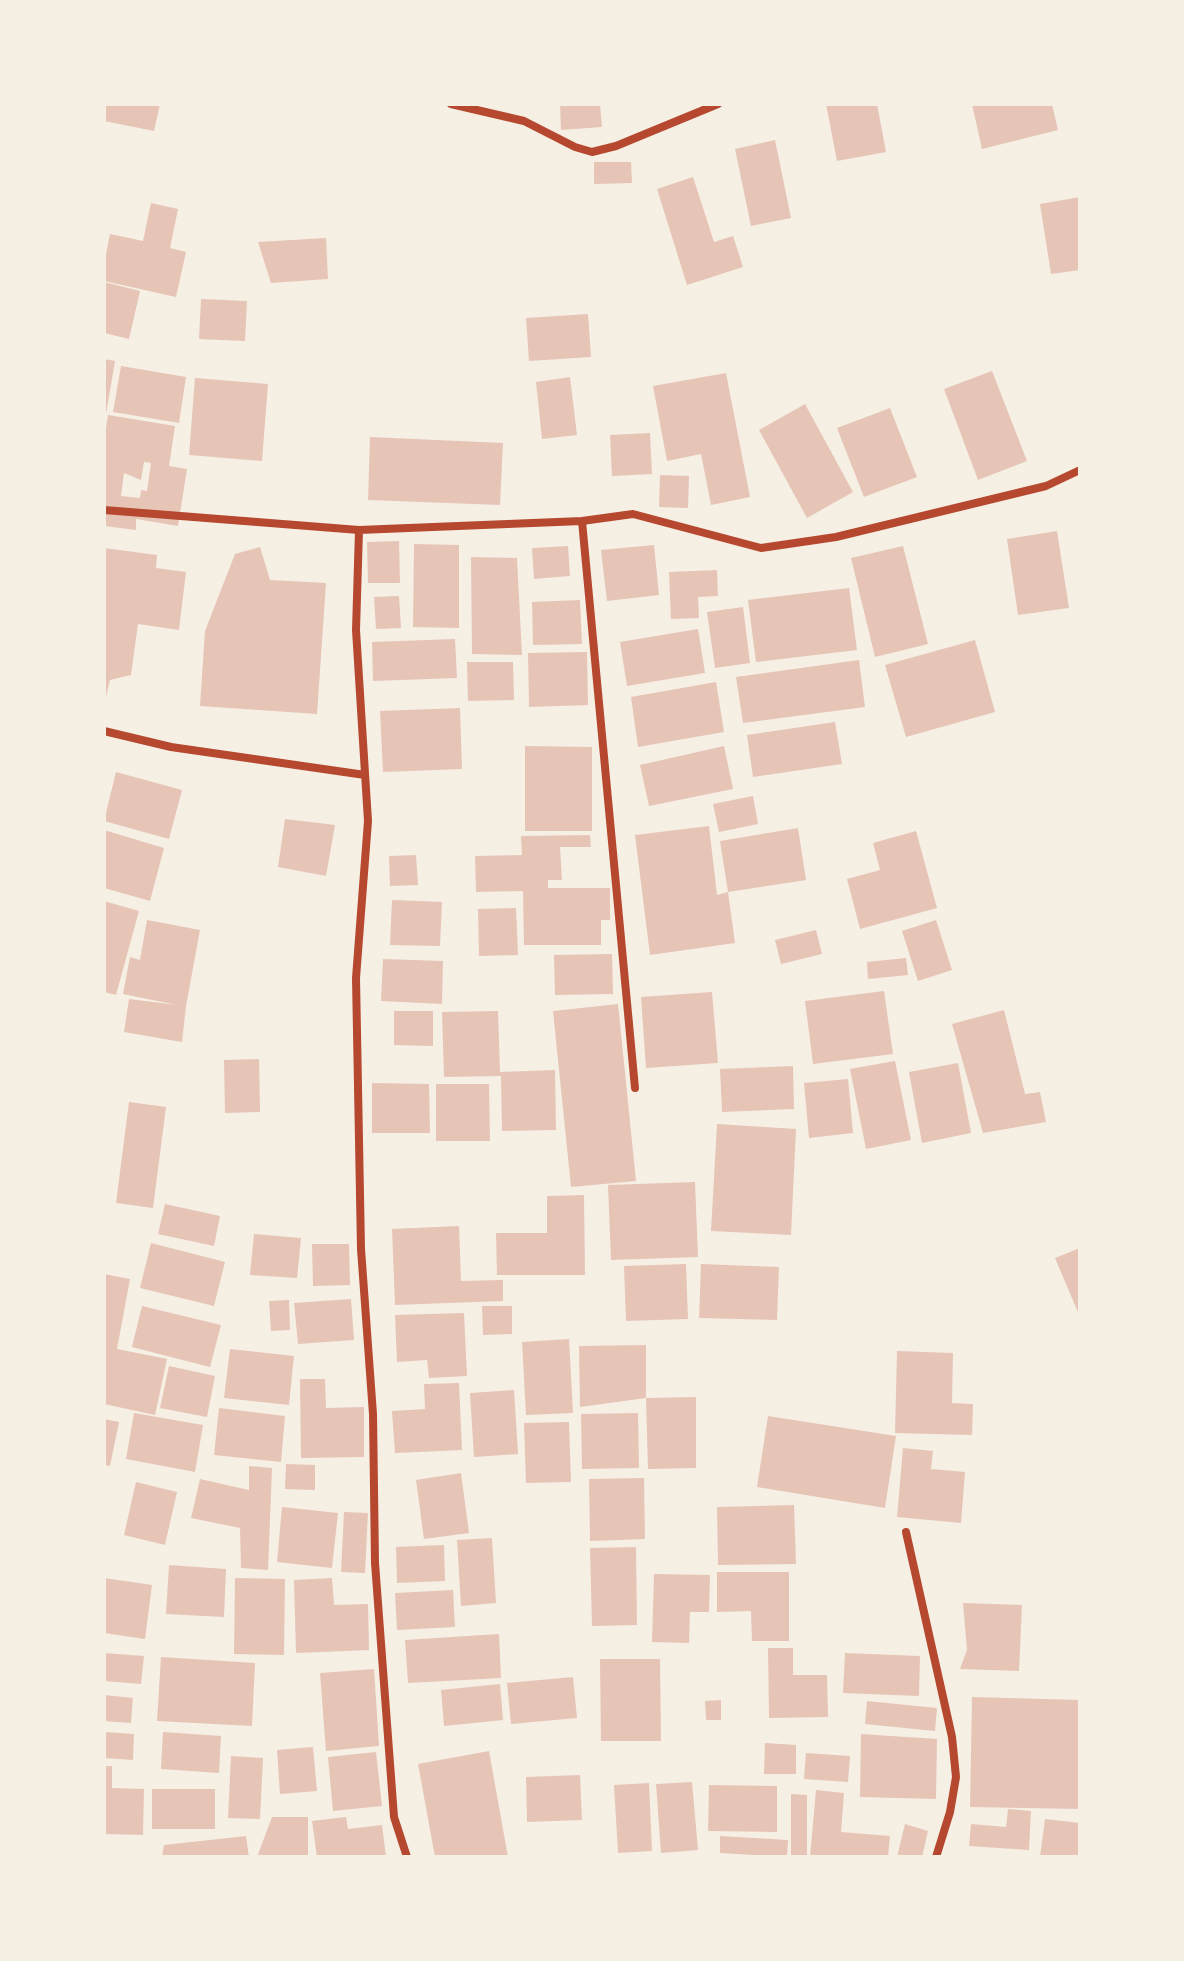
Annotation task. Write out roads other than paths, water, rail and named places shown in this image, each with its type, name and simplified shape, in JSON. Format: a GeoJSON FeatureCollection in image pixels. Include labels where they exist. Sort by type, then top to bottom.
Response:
{"type":"FeatureCollection","features":[{"type":"Feature","properties":{"kind":"street"},"geometry":{"type":"LineString","coordinates":[[451,104],[524,121],[575,147],[592,152],[669,126],[718,104]]}},
{"type":"Feature","properties":{"kind":"street"},"geometry":{"type":"LineString","coordinates":[[104,510],[359,530],[582,521],[633,514],[761,548],[836,537],[1046,486],[1080,470]]}},
{"type":"Feature","properties":{"kind":"street"},"geometry":{"type":"LineString","coordinates":[[582,521],[635,1088]]}},
{"type":"Feature","properties":{"kind":"street"},"geometry":{"type":"LineString","coordinates":[[359,530],[356,630],[368,821],[356,978],[361,1249],[373,1414],[375,1563],[394,1817],[407,1857]]}},
{"type":"Feature","properties":{"kind":"street"},"geometry":{"type":"LineString","coordinates":[[104,731],[171,747],[365,775]]}},
{"type":"Feature","properties":{"kind":"street"},"geometry":{"type":"LineString","coordinates":[[906,1532],[952,1737],[956,1777],[950,1812],[936,1857]]}}]}
